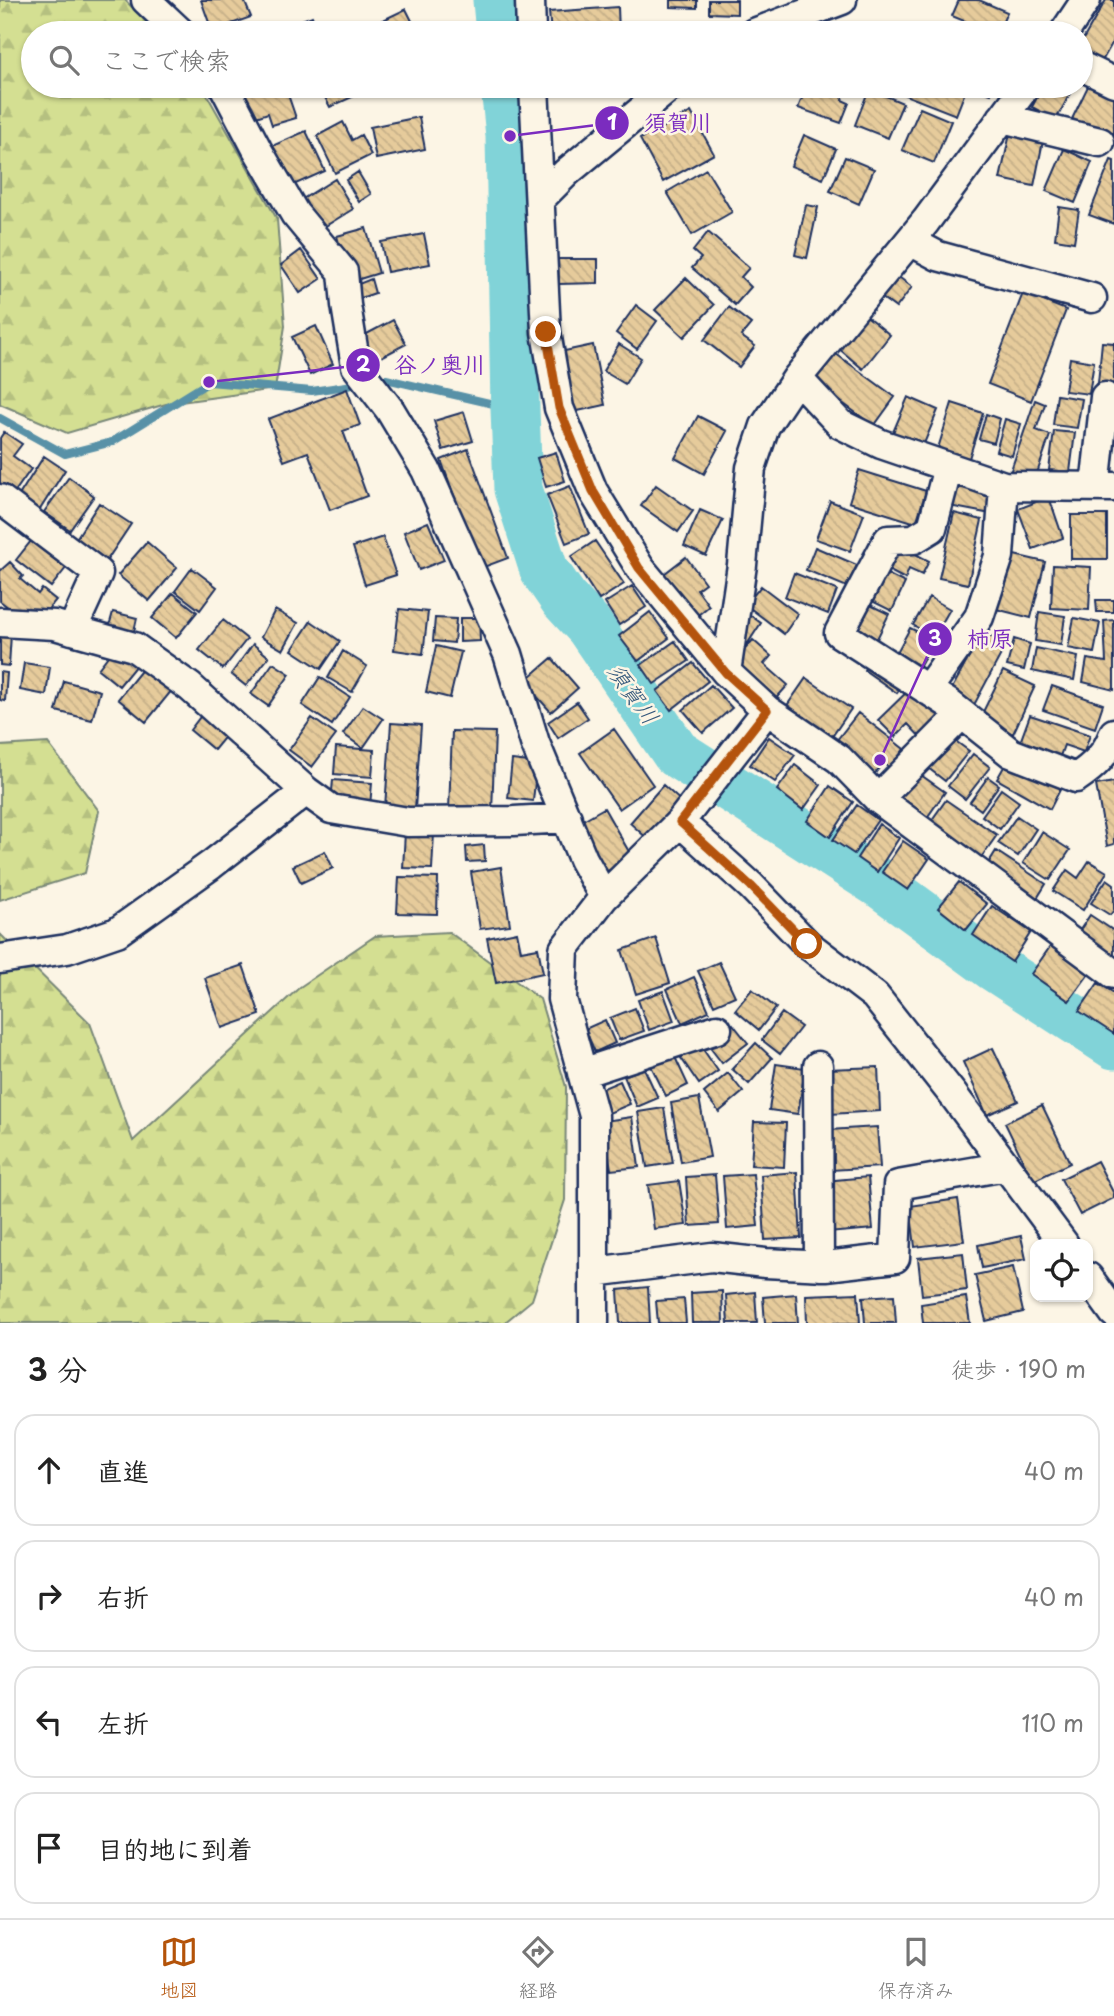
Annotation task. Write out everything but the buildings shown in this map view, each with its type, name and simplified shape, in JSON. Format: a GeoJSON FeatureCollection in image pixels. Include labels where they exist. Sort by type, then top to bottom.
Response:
{"type":"FeatureCollection","features":[{"type":"Feature","properties":{"kind":"street"},"geometry":{"type":"LineString","coordinates":[[146,0],[168,21]]}},
{"type":"Feature","properties":{"kind":"street"},"geometry":{"type":"LineString","coordinates":[[530,0],[531,21]]}},
{"type":"Feature","properties":{"kind":"street"},"geometry":{"type":"LineString","coordinates":[[786,21],[842,0]]}},
{"type":"Feature","properties":{"kind":"street"},"geometry":{"type":"LineString","coordinates":[[1072,21],[1086,0]]}},
{"type":"Feature","properties":{"kind":"street"},"geometry":{"type":"LineString","coordinates":[[1093,72],[1114,82]]}},
{"type":"Feature","properties":{"kind":"street"},"geometry":{"type":"LineString","coordinates":[[230,98],[295,214],[343,272],[356,366],[390,410],[426,470],[508,654],[535,743],[583,859],[604,897]]}},
{"type":"Feature","properties":{"kind":"street"},"geometry":{"type":"LineString","coordinates":[[535,98],[546,332],[559,408],[593,491],[639,568],[726,673],[767,710],[839,759],[878,799],[1114,974]]}},
{"type":"Feature","properties":{"kind":"street"},"geometry":{"type":"LineString","coordinates":[[540,199],[657,98]]}},
{"type":"Feature","properties":{"kind":"street"},"geometry":{"type":"LineString","coordinates":[[726,673],[742,565],[751,468],[765,426],[797,378],[910,241],[1017,98]]}},
{"type":"Feature","properties":{"kind":"street"},"geometry":{"type":"LineString","coordinates":[[1002,118],[1100,142]]}},
{"type":"Feature","properties":{"kind":"street"},"geometry":{"type":"LineString","coordinates":[[910,241],[938,256],[1092,298]]}},
{"type":"Feature","properties":{"kind":"street"},"geometry":{"type":"LineString","coordinates":[[797,378],[840,424],[881,444],[1004,486],[1105,487],[1105,397]]}},
{"type":"Feature","properties":{"kind":"street"},"geometry":{"type":"LineString","coordinates":[[948,467],[932,528],[914,538],[888,540],[839,633],[962,714],[1011,753],[1076,778],[1095,765],[1114,733]]}},
{"type":"Feature","properties":{"kind":"street"},"geometry":{"type":"LineString","coordinates":[[927,690],[979,617],[999,556],[1004,486]]}},
{"type":"Feature","properties":{"kind":"street"},"geometry":{"type":"LineString","coordinates":[[0,499],[97,573],[72,630]]}},
{"type":"Feature","properties":{"kind":"street"},"geometry":{"type":"LineString","coordinates":[[0,622],[55,625],[134,647],[190,687],[306,791],[331,809],[408,822],[567,818]]}},
{"type":"Feature","properties":{"kind":"street"},"geometry":{"type":"LineString","coordinates":[[594,1323],[594,1116],[562,999],[564,949],[604,897],[687,813],[767,710]]}},
{"type":"Feature","properties":{"kind":"street"},"geometry":{"type":"LineString","coordinates":[[878,799],[962,714]]}},
{"type":"Feature","properties":{"kind":"street"},"geometry":{"type":"LineString","coordinates":[[0,959],[67,950],[117,932],[211,865],[306,791]]}},
{"type":"Feature","properties":{"kind":"street"},"geometry":{"type":"LineString","coordinates":[[687,813],[751,886],[807,944],[875,996],[954,1096],[1060,1239]]}},
{"type":"Feature","properties":{"kind":"street"},"geometry":{"type":"LineString","coordinates":[[582,1073],[717,1029]]}},
{"type":"Feature","properties":{"kind":"street"},"geometry":{"type":"LineString","coordinates":[[818,1066],[819,1266]]}},
{"type":"Feature","properties":{"kind":"street"},"geometry":{"type":"LineString","coordinates":[[594,1272],[712,1257],[765,1264],[819,1266],[895,1258],[898,1185],[1006,1166]]}},
{"type":"Feature","properties":{"kind":"street"},"geometry":{"type":"LineString","coordinates":[[1093,1284],[1114,1313]]}},
{"type":"Feature","properties":{"kind":"green space"},"geometry":{"type":"Polygon","coordinates":[[[0,0],[125,0],[145,21],[21,21],[21,98],[209,98],[277,219],[285,326],[275,389],[166,404],[67,433],[0,404],[0,0]]]}},
{"type":"Feature","properties":{"kind":"green space"},"geometry":{"type":"Polygon","coordinates":[[[48,743],[99,811],[85,873],[0,900],[0,746],[48,743]]]}},
{"type":"Feature","properties":{"kind":"green space"},"geometry":{"type":"Polygon","coordinates":[[[449,932],[540,999],[566,1087],[565,1200],[532,1300],[504,1323],[0,1323],[0,934],[90,1023],[133,1141],[300,987],[375,936],[449,932]]]}},
{"type":"Feature","properties":{"kind":"waterway","name":"須賀川"},"geometry":{"type":"LineString","coordinates":[[497,0],[499,21]]}},
{"type":"Feature","properties":{"kind":"waterway","name":"須賀川"},"geometry":{"type":"LineString","coordinates":[[506,98],[510,136],[518,489],[544,570],[564,599],[589,626],[676,753],[882,885],[994,967],[1114,1045]]}},
{"type":"Feature","properties":{"kind":"waterway"},"geometry":{"type":"LineString","coordinates":[[377,381],[386,379],[515,409]]}},
{"type":"Feature","properties":{"kind":"waterway"},"geometry":{"type":"LineString","coordinates":[[0,418],[65,454],[112,442],[209,382],[312,391],[360,384]]}},
{"type":"Feature","properties":{"kind":"place","name":"須賀川"},"geometry":{"type":"Point","coordinates":[510,136]}},
{"type":"Feature","properties":{"kind":"place","name":"谷ノ奥川"},"geometry":{"type":"Point","coordinates":[209,382]}},
{"type":"Feature","properties":{"kind":"place","name":"柿原"},"geometry":{"type":"Point","coordinates":[880,760]}},
{"type":"Feature","properties":{"kind":"route"},"geometry":{"type":"LineString","coordinates":[[546,332],[559,408],[593,491],[639,568],[726,673],[767,710],[680,822],[751,886],[807,944]]}}]}
